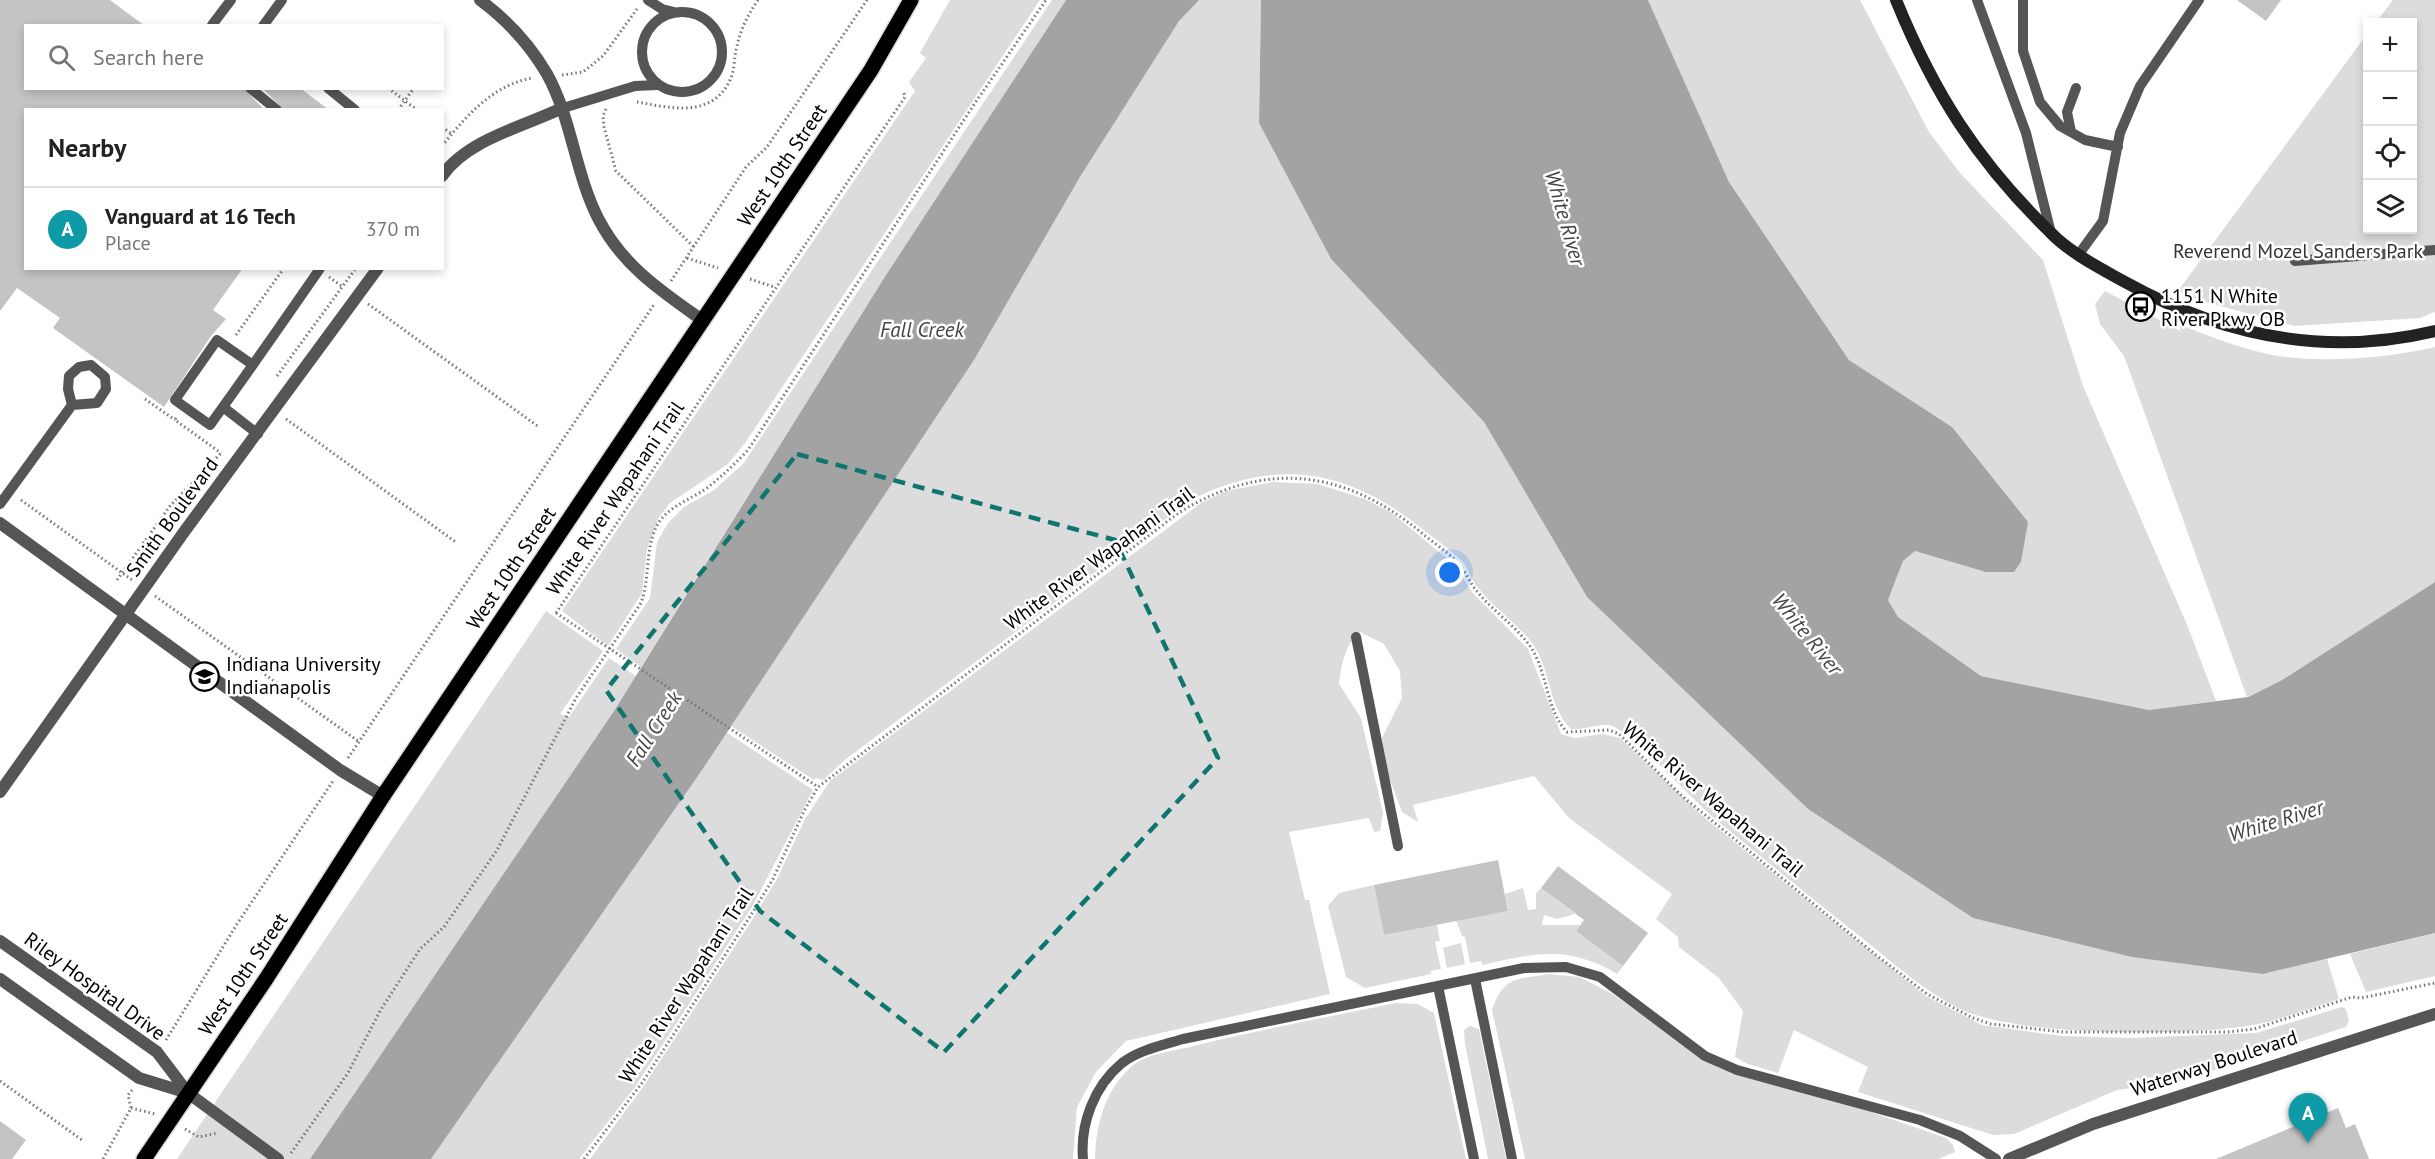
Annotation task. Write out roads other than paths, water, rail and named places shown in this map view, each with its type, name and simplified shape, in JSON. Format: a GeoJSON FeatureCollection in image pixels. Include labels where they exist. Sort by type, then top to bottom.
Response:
{"type":"FeatureCollection","features":[{"type":"Feature","properties":{"kind":"main road","name":"West 10th Street"},"geometry":{"type":"LineString","coordinates":[[144,1159],[266,979],[382,796],[871,70],[911,0]]}},
{"type":"Feature","properties":{"kind":"main road"},"geometry":{"type":"LineString","coordinates":[[1896,0],[1934,85],[1964,134],[2051,234],[2079,254],[2160,300],[2216,323],[2256,334],[2314,342],[2351,343],[2435,331]]}},
{"type":"Feature","properties":{"kind":"street"},"geometry":{"type":"LineString","coordinates":[[480,0],[522,37],[548,75],[584,186],[599,220],[614,243],[642,277],[702,321]]}},
{"type":"Feature","properties":{"kind":"street"},"geometry":{"type":"LineString","coordinates":[[444,172],[476,147],[560,109]]}},
{"type":"Feature","properties":{"kind":"street","name":"Smith Boulevard"},"geometry":{"type":"LineString","coordinates":[[0,792],[143,588],[377,270]]}},
{"type":"Feature","properties":{"kind":"street"},"geometry":{"type":"LineString","coordinates":[[0,523],[340,770],[382,796]]}},
{"type":"Feature","properties":{"kind":"street","name":"Riley Hospital Drive"},"geometry":{"type":"LineString","coordinates":[[0,941],[157,1052],[188,1093],[224,1128],[278,1159]]}},
{"type":"Feature","properties":{"kind":"street","name":"Riley Hospital Drive"},"geometry":{"type":"LineString","coordinates":[[0,979],[139,1078],[188,1093]]}},
{"type":"Feature","properties":{"kind":"street","name":"Waterway Boulevard"},"geometry":{"type":"LineString","coordinates":[[2012,1158],[2093,1124],[2435,1014]]}},
{"type":"Feature","properties":{"kind":"lane"},"geometry":{"type":"LineString","coordinates":[[213,24],[231,0]]}},
{"type":"Feature","properties":{"kind":"lane"},"geometry":{"type":"LineString","coordinates":[[264,24],[282,0]]}},
{"type":"Feature","properties":{"kind":"lane"},"geometry":{"type":"LineString","coordinates":[[648,0],[662,9],[698,15],[717,31],[722,45],[722,58],[718,72],[709,83],[697,90],[683,93],[669,91],[657,85],[650,77],[642,57],[642,45],[654,22],[677,12]]}},
{"type":"Feature","properties":{"kind":"lane"},"geometry":{"type":"LineString","coordinates":[[1977,0],[2026,133],[2051,234]]}},
{"type":"Feature","properties":{"kind":"lane"},"geometry":{"type":"LineString","coordinates":[[2024,0],[2023,51],[2040,102],[2060,126],[2085,140],[2118,147]]}},
{"type":"Feature","properties":{"kind":"lane"},"geometry":{"type":"LineString","coordinates":[[2079,254],[2103,221],[2120,133],[2140,86],[2199,0]]}},
{"type":"Feature","properties":{"kind":"lane"},"geometry":{"type":"LineString","coordinates":[[631,49],[642,57]]}},
{"type":"Feature","properties":{"kind":"lane"},"geometry":{"type":"LineString","coordinates":[[560,109],[635,86],[657,85]]}},
{"type":"Feature","properties":{"kind":"lane"},"geometry":{"type":"LineString","coordinates":[[2071,132],[2067,112],[2076,88]]}},
{"type":"Feature","properties":{"kind":"lane"},"geometry":{"type":"LineString","coordinates":[[252,90],[275,108]]}},
{"type":"Feature","properties":{"kind":"lane"},"geometry":{"type":"LineString","coordinates":[[330,90],[353,108]]}},
{"type":"Feature","properties":{"kind":"lane"},"geometry":{"type":"LineString","coordinates":[[2295,261],[2435,250]]}},
{"type":"Feature","properties":{"kind":"lane"},"geometry":{"type":"LineString","coordinates":[[253,365],[217,340],[175,400],[210,425],[223,408],[319,270]]}},
{"type":"Feature","properties":{"kind":"lane"},"geometry":{"type":"LineString","coordinates":[[0,504],[72,405]]}},
{"type":"Feature","properties":{"kind":"lane"},"geometry":{"type":"LineString","coordinates":[[223,408],[258,434]]}},
{"type":"Feature","properties":{"kind":"lane"},"geometry":{"type":"LineString","coordinates":[[1356,637],[1398,846]]}},
{"type":"Feature","properties":{"kind":"lane"},"geometry":{"type":"LineString","coordinates":[[1083,1159],[1086,1117],[1104,1082],[1123,1062],[1146,1050],[1183,1039],[1524,968],[1566,967],[1600,977],[1705,1056],[1737,1070],[1920,1120],[1960,1136],[1996,1159]]}},
{"type":"Feature","properties":{"kind":"lane"},"geometry":{"type":"LineString","coordinates":[[1475,979],[1512,1159]]}},
{"type":"Feature","properties":{"kind":"lane"},"geometry":{"type":"LineString","coordinates":[[1438,986],[1474,1159]]}},
{"type":"Feature","properties":{"kind":"water","name":"Fall Creek"},"geometry":{"type":"Polygon","coordinates":[[[1066,0],[1199,0],[1179,21],[1080,177],[974,360],[702,770],[431,1159],[310,1159],[614,711],[886,275],[1066,0]]]}},
{"type":"Feature","properties":{"kind":"water","name":"White River"},"geometry":{"type":"Polygon","coordinates":[[[1261,0],[1648,0],[1729,182],[1849,360],[1952,427],[2028,522],[2021,562],[2014,572],[1986,572],[1915,551],[1903,561],[1888,600],[1898,617],[1981,676],[2149,710],[2248,697],[2282,680],[2435,582],[2435,933],[2263,974],[2132,957],[1973,918],[1808,809],[1587,597],[1484,422],[1331,259],[1259,123],[1261,0]]]}},
{"type":"Feature","properties":{"kind":"place","name":"1151 N White River Pkwy OB"},"geometry":{"type":"Point","coordinates":[2140,307]}},
{"type":"Feature","properties":{"kind":"place","name":"Indiana University Indianapolis"},"geometry":{"type":"Point","coordinates":[205,676]}},
{"type":"Feature","properties":{"kind":"place","name":"Vanguard at 16 Tech"},"geometry":{"type":"Point","coordinates":[2308,1143]}},
{"type":"Feature","properties":{"kind":"park label","name":"Reverend Mozel Sanders Park"},"geometry":{"type":"Point","coordinates":[2298,251]}}]}
